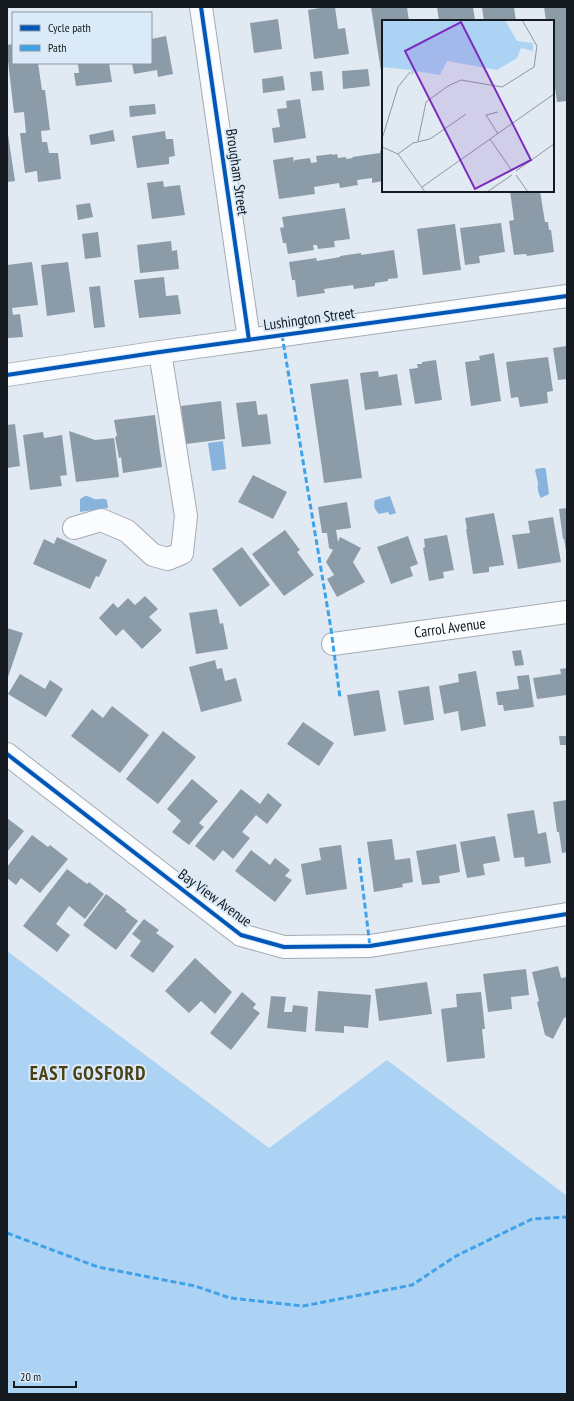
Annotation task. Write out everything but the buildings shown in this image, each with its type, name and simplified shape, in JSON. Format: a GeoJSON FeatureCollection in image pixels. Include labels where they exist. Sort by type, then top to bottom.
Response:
{"type":"FeatureCollection","features":[{"type":"Feature","properties":{"kind":"street","name":"Brougham Street"},"geometry":{"type":"LineString","coordinates":[[201,7],[249,340]]}},
{"type":"Feature","properties":{"kind":"street","name":"Lushington Street"},"geometry":{"type":"LineString","coordinates":[[7,375],[160,352],[567,296]]}},
{"type":"Feature","properties":{"kind":"street"},"geometry":{"type":"LineString","coordinates":[[74,528],[101,520],[127,531],[153,555],[168,559],[182,553],[186,516],[160,352]]}},
{"type":"Feature","properties":{"kind":"street","name":"Carrol Avenue"},"geometry":{"type":"LineString","coordinates":[[333,644],[567,612]]}},
{"type":"Feature","properties":{"kind":"street","name":"Bay View Avenue"},"geometry":{"type":"LineString","coordinates":[[7,754],[241,935],[284,947],[370,946],[567,914]]}},
{"type":"Feature","properties":{"kind":"shaded area"},"geometry":{"type":"Polygon","coordinates":[[[223,441],[226,469],[212,471],[208,443],[223,441]]]}},
{"type":"Feature","properties":{"kind":"shaded area"},"geometry":{"type":"Polygon","coordinates":[[[545,468],[546,471],[549,494],[541,498],[538,490],[535,470],[545,468]]]}},
{"type":"Feature","properties":{"kind":"shaded area"},"geometry":{"type":"Polygon","coordinates":[[[85,496],[89,496],[94,499],[107,500],[108,508],[80,512],[80,499],[85,496]]]}},
{"type":"Feature","properties":{"kind":"shaded area"},"geometry":{"type":"Polygon","coordinates":[[[390,496],[396,513],[390,515],[388,512],[379,514],[375,508],[375,500],[390,496]]]}},
{"type":"Feature","properties":{"kind":"shaded area"},"geometry":{"type":"Polygon","coordinates":[[[7,951],[269,1148],[387,1060],[567,1196],[567,1394],[7,1394],[7,951]]]}},
{"type":"Feature","properties":{"kind":"marked path"},"geometry":{"type":"LineString","coordinates":[[282,335],[331,629],[340,698]]}},
{"type":"Feature","properties":{"kind":"marked path"},"geometry":{"type":"LineString","coordinates":[[359,858],[370,946]]}},
{"type":"Feature","properties":{"kind":"marked path"},"geometry":{"type":"LineString","coordinates":[[7,1233],[98,1267],[195,1286],[230,1298],[303,1306],[412,1285],[456,1256],[532,1219],[567,1217]]}},
{"type":"Feature","properties":{"kind":"cycle path"},"geometry":{"type":"LineString","coordinates":[[201,7],[249,340]]}},
{"type":"Feature","properties":{"kind":"cycle path"},"geometry":{"type":"LineString","coordinates":[[7,375],[160,352],[567,296]]}},
{"type":"Feature","properties":{"kind":"cycle path"},"geometry":{"type":"LineString","coordinates":[[7,754],[241,935],[284,947],[370,946],[567,914]]}},
{"type":"Feature","properties":{"kind":"district","name":"EAST GOSFORD"},"geometry":{"type":"Point","coordinates":[88,1073]}}]}
